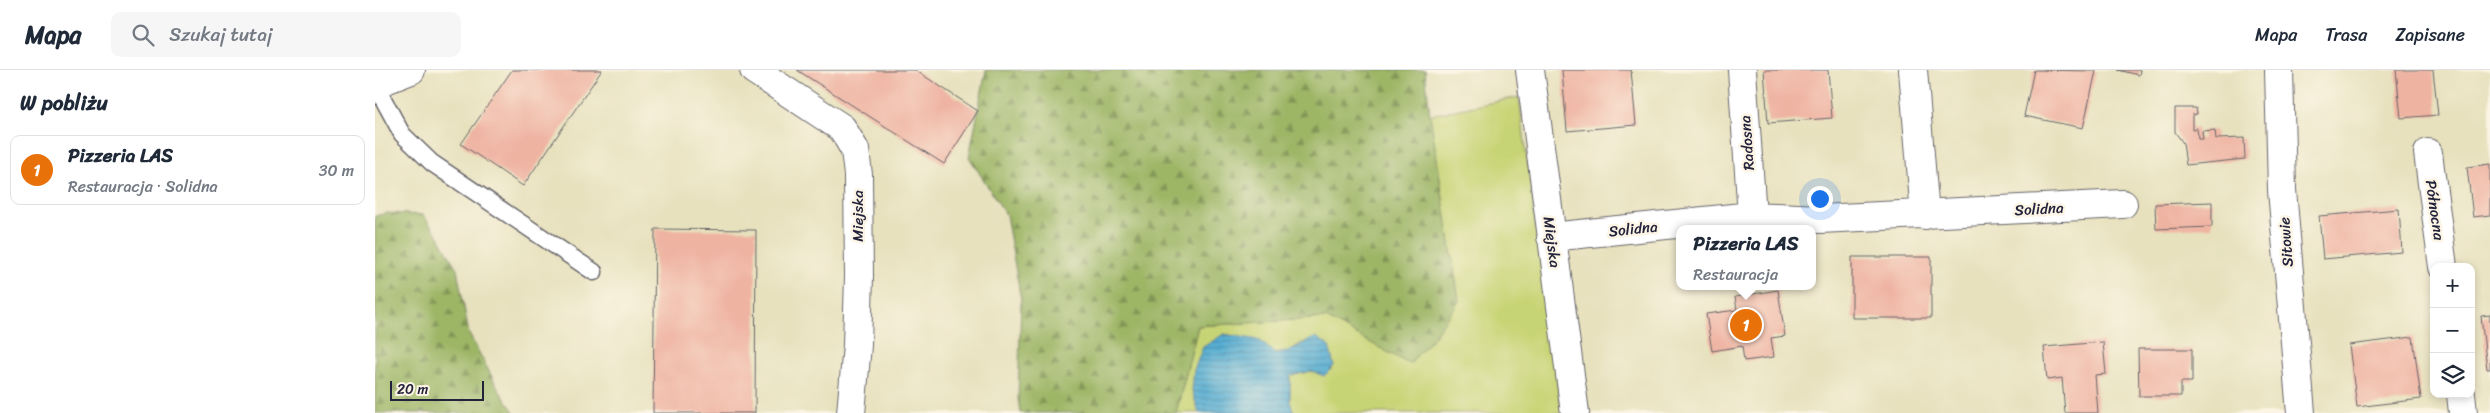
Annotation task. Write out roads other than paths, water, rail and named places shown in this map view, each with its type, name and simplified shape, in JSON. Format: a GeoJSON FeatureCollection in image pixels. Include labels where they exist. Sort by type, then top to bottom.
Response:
{"type":"FeatureCollection","features":[{"type":"Feature","properties":{"kind":"street"},"geometry":{"type":"LineString","coordinates":[[375,84],[411,70]]}},
{"type":"Feature","properties":{"kind":"street","name":"Miejska"},"geometry":{"type":"LineString","coordinates":[[754,70],[842,128],[855,150],[858,175],[859,276],[857,344],[851,413]]}},
{"type":"Feature","properties":{"kind":"street","name":"Miejska"},"geometry":{"type":"LineString","coordinates":[[1529,70],[1575,413]]}},
{"type":"Feature","properties":{"kind":"street","name":"Radosna"},"geometry":{"type":"LineString","coordinates":[[1742,70],[1752,216]]}},
{"type":"Feature","properties":{"kind":"street"},"geometry":{"type":"LineString","coordinates":[[1913,70],[1925,214]]}},
{"type":"Feature","properties":{"kind":"street","name":"Sitowie"},"geometry":{"type":"LineString","coordinates":[[2279,70],[2283,200],[2301,413]]}},
{"type":"Feature","properties":{"kind":"street","name":"Północna"},"geometry":{"type":"LineString","coordinates":[[2428,154],[2442,263]]}},
{"type":"Feature","properties":{"kind":"street","name":"Solidna"},"geometry":{"type":"LineString","coordinates":[[1551,237],[1752,216],[1820,219],[2123,204]]}},
{"type":"Feature","properties":{"kind":"street"},"geometry":{"type":"LineString","coordinates":[[2461,398],[2463,413]]}},
{"type":"Feature","properties":{"kind":"lane"},"geometry":{"type":"LineString","coordinates":[[375,84],[402,134],[432,163],[594,272]]}},
{"type":"Feature","properties":{"kind":"water"},"geometry":{"type":"Polygon","coordinates":[[[1224,334],[1259,340],[1274,353],[1289,351],[1316,337],[1329,346],[1334,366],[1324,376],[1311,371],[1290,376],[1290,402],[1294,413],[1199,413],[1192,390],[1194,370],[1203,347],[1224,334]]]}},
{"type":"Feature","properties":{"kind":"place","name":"Pizzeria LAS"},"geometry":{"type":"Point","coordinates":[1746,325]}}]}
